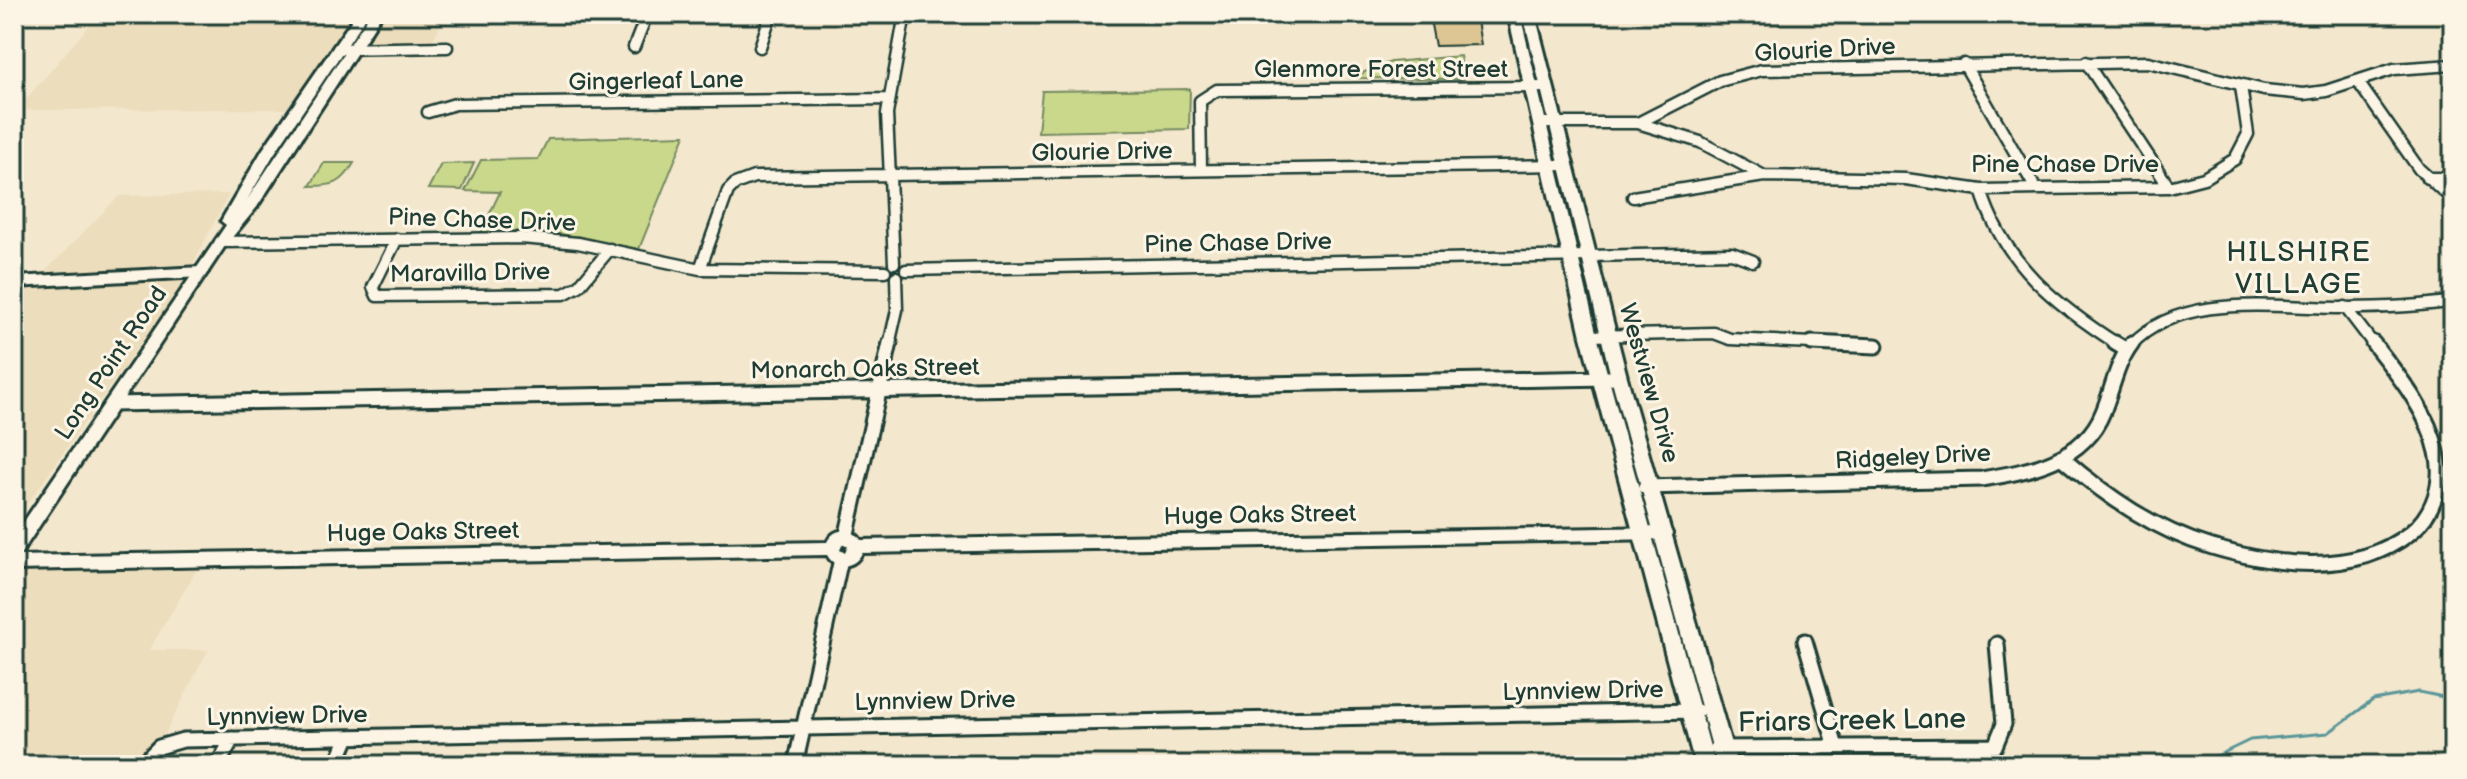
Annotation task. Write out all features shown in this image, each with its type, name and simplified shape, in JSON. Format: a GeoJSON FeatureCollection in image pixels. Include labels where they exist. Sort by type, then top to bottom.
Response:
{"type":"FeatureCollection","features":[{"type":"Feature","properties":{"kind":"main road","name":"Long Point Road"},"geometry":{"type":"LineString","coordinates":[[346,49],[362,14]]}},
{"type":"Feature","properties":{"kind":"main road","name":"Long Point Road"},"geometry":{"type":"LineString","coordinates":[[14,550],[201,272],[250,183],[346,49],[376,14]]}},
{"type":"Feature","properties":{"kind":"main road","name":"Westview Drive"},"geometry":{"type":"LineString","coordinates":[[1514,14],[1539,88]]}},
{"type":"Feature","properties":{"kind":"main road","name":"Westview Drive"},"geometry":{"type":"LineString","coordinates":[[1529,14],[1546,123],[1579,258],[1589,336],[1611,378],[1651,487],[1725,757]]}},
{"type":"Feature","properties":{"kind":"main road","name":"Long Point Road"},"geometry":{"type":"LineString","coordinates":[[220,242],[235,228],[266,182],[316,93]]}},
{"type":"Feature","properties":{"kind":"main road"},"geometry":{"type":"LineString","coordinates":[[250,183],[266,182]]}},
{"type":"Feature","properties":{"kind":"main road","name":"Westview Drive"},"geometry":{"type":"LineString","coordinates":[[1579,258],[1608,336],[1611,378],[1632,487],[1703,757]]}},
{"type":"Feature","properties":{"kind":"street"},"geometry":{"type":"LineString","coordinates":[[634,47],[647,14]]}},
{"type":"Feature","properties":{"kind":"street"},"geometry":{"type":"LineString","coordinates":[[760,47],[771,14]]}},
{"type":"Feature","properties":{"kind":"street"},"geometry":{"type":"LineString","coordinates":[[795,765],[897,310],[887,99],[905,14]]}},
{"type":"Feature","properties":{"kind":"street"},"geometry":{"type":"LineString","coordinates":[[346,49],[447,47]]}},
{"type":"Feature","properties":{"kind":"street"},"geometry":{"type":"LineString","coordinates":[[2086,62],[2169,187]]}},
{"type":"Feature","properties":{"kind":"street","name":"Glourie Drive"},"geometry":{"type":"LineString","coordinates":[[1546,123],[1638,123],[1720,81],[1762,70],[2086,62],[2175,65],[2241,86],[2304,94],[2358,82],[2400,67],[2453,65]]}},
{"type":"Feature","properties":{"kind":"street"},"geometry":{"type":"LineString","coordinates":[[1964,64],[2036,189]]}},
{"type":"Feature","properties":{"kind":"street"},"geometry":{"type":"LineString","coordinates":[[2358,82],[2427,178],[2453,200]]}},
{"type":"Feature","properties":{"kind":"street","name":"Pine Chase Drive"},"geometry":{"type":"LineString","coordinates":[[1633,197],[1764,176],[1906,179],[1981,190],[2169,187],[2204,178],[2235,159],[2248,134],[2241,86]]}},
{"type":"Feature","properties":{"kind":"street","name":"Glenmore Forest Street"},"geometry":{"type":"LineString","coordinates":[[1201,170],[1200,101],[1217,90],[1539,88]]}},
{"type":"Feature","properties":{"kind":"street","name":"Gingerleaf Lane"},"geometry":{"type":"LineString","coordinates":[[428,112],[455,104],[887,99]]}},
{"type":"Feature","properties":{"kind":"street","name":"Pine Chase Drive"},"geometry":{"type":"LineString","coordinates":[[1638,123],[1700,142],[1764,176]]}},
{"type":"Feature","properties":{"kind":"street","name":"Glourie Drive"},"geometry":{"type":"LineString","coordinates":[[700,269],[728,191],[744,179],[1557,165]]}},
{"type":"Feature","properties":{"kind":"street"},"geometry":{"type":"LineString","coordinates":[[2427,178],[2453,178]]}},
{"type":"Feature","properties":{"kind":"street"},"geometry":{"type":"LineString","coordinates":[[1981,190],[1996,233],[2038,288],[2077,320],[2125,349],[2154,326],[2198,311],[2430,305],[2453,301]]}},
{"type":"Feature","properties":{"kind":"street","name":"Pine Chase Drive"},"geometry":{"type":"LineString","coordinates":[[220,242],[521,238],[610,249],[700,269],[895,270],[1732,253],[1753,261]]}},
{"type":"Feature","properties":{"kind":"street","name":"Maravilla Drive"},"geometry":{"type":"LineString","coordinates":[[397,239],[373,287],[377,296],[564,294],[579,286],[610,249]]}},
{"type":"Feature","properties":{"kind":"street"},"geometry":{"type":"LineString","coordinates":[[14,282],[201,272]]}},
{"type":"Feature","properties":{"kind":"street"},"geometry":{"type":"LineString","coordinates":[[2062,458],[2129,510],[2212,547],[2282,563],[2311,564],[2351,561],[2384,551],[2410,536],[2429,515],[2438,489],[2436,447],[2411,397],[2345,307]]}},
{"type":"Feature","properties":{"kind":"street"},"geometry":{"type":"LineString","coordinates":[[1589,336],[1714,333],[1730,339],[1876,346]]}},
{"type":"Feature","properties":{"kind":"street","name":"Ridgeley Drive"},"geometry":{"type":"LineString","coordinates":[[1632,487],[1982,479],[2062,458],[2090,433],[2104,413],[2115,369],[2125,349]]}},
{"type":"Feature","properties":{"kind":"street","name":"Monarch Oaks Street"},"geometry":{"type":"LineString","coordinates":[[112,404],[1611,378]]}},
{"type":"Feature","properties":{"kind":"street","name":"Huge Oaks Street"},"geometry":{"type":"LineString","coordinates":[[14,563],[1664,533]]}},
{"type":"Feature","properties":{"kind":"street"},"geometry":{"type":"LineString","coordinates":[[1805,641],[1836,747]]}},
{"type":"Feature","properties":{"kind":"street","name":"Friars Creek Lane"},"geometry":{"type":"LineString","coordinates":[[1703,757],[1836,747],[1995,746],[2004,724],[1997,644]]}},
{"type":"Feature","properties":{"kind":"street","name":"Lynnview Drive"},"geometry":{"type":"LineString","coordinates":[[141,765],[159,747],[183,740],[804,725],[1713,710]]}},
{"type":"Feature","properties":{"kind":"street"},"geometry":{"type":"LineString","coordinates":[[336,765],[348,737]]}},
{"type":"Feature","properties":{"kind":"street"},"geometry":{"type":"LineString","coordinates":[[218,765],[232,739]]}},
{"type":"Feature","properties":{"kind":"shaded area"},"geometry":{"type":"Polygon","coordinates":[[[99,14],[447,14],[431,42],[336,43],[291,109],[17,110],[99,14]]]}},
{"type":"Feature","properties":{"kind":"shaded area"},"geometry":{"type":"Polygon","coordinates":[[[229,194],[183,283],[23,510],[14,510],[14,289],[28,289],[119,196],[229,194]]]}},
{"type":"Feature","properties":{"kind":"shaded area"},"geometry":{"type":"Polygon","coordinates":[[[199,566],[149,650],[208,650],[149,765],[14,765],[14,570],[199,566]]]}},
{"type":"Feature","properties":{"kind":"green space"},"geometry":{"type":"Polygon","coordinates":[[[1460,56],[1464,79],[1349,78],[1391,62],[1460,56]]]}},
{"type":"Feature","properties":{"kind":"green space"},"geometry":{"type":"Polygon","coordinates":[[[1190,89],[1189,129],[1038,132],[1042,91],[1190,89]]]}},
{"type":"Feature","properties":{"kind":"green space"},"geometry":{"type":"Polygon","coordinates":[[[685,135],[639,249],[560,234],[497,232],[499,225],[494,225],[491,232],[481,232],[500,192],[465,191],[481,160],[538,159],[548,139],[685,135]]]}},
{"type":"Feature","properties":{"kind":"green space"},"geometry":{"type":"Polygon","coordinates":[[[324,163],[354,163],[336,182],[310,186],[324,163]]]}},
{"type":"Feature","properties":{"kind":"green space"},"geometry":{"type":"Polygon","coordinates":[[[474,163],[462,190],[428,189],[441,164],[474,163]]]}},
{"type":"Feature","properties":{"kind":"building"},"geometry":{"type":"Polygon","coordinates":[[[1429,14],[1476,14],[1481,45],[1435,46],[1429,14]]]}},
{"type":"Feature","properties":{"kind":"waterway"},"geometry":{"type":"LineString","coordinates":[[2198,765],[2250,740],[2328,733],[2373,700],[2419,692],[2453,699]]}},
{"type":"Feature","properties":{"kind":"district","name":"HILSHIRE VILLAGE"},"geometry":{"type":"Point","coordinates":[2299,268]}}]}
